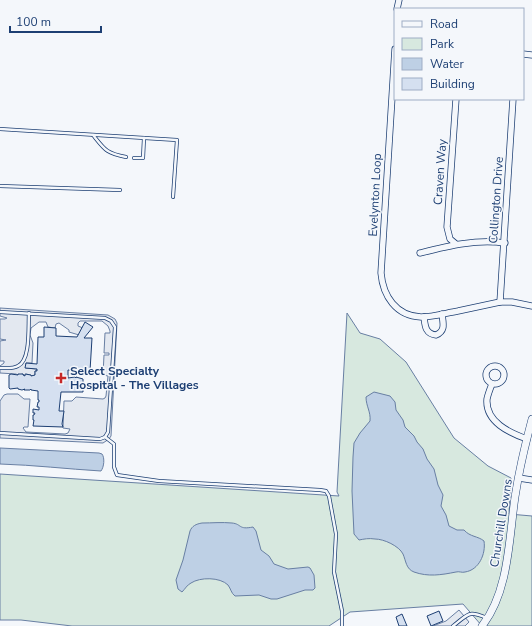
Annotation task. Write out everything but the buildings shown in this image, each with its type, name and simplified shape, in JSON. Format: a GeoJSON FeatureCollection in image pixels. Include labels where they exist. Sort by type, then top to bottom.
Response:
{"type":"FeatureCollection","features":[{"type":"Feature","properties":{"kind":"street","name":"Evelynton Loop"},"geometry":{"type":"LineString","coordinates":[[394,65],[381,274],[382,284],[387,296],[394,306],[404,313],[424,317],[500,302],[512,302],[532,306]]}},
{"type":"Feature","properties":{"kind":"street","name":"Craven Way"},"geometry":{"type":"LineString","coordinates":[[456,100],[447,227],[450,239],[456,244]]}},
{"type":"Feature","properties":{"kind":"street","name":"Collington Drive"},"geometry":{"type":"LineString","coordinates":[[500,302],[505,243],[513,100]]}},
{"type":"Feature","properties":{"kind":"street"},"geometry":{"type":"LineString","coordinates":[[420,253],[456,244],[484,241],[505,243]]}},
{"type":"Feature","properties":{"kind":"street"},"geometry":{"type":"LineString","coordinates":[[424,317],[426,329],[432,334],[436,335],[440,333],[444,326],[442,314]]}},
{"type":"Feature","properties":{"kind":"street"},"geometry":{"type":"LineString","coordinates":[[492,384],[487,400],[494,419],[503,428],[513,434],[527,439]]}},
{"type":"Feature","properties":{"kind":"street","name":"Churchill Downs"},"geometry":{"type":"LineString","coordinates":[[482,626],[488,618],[497,598],[507,558],[518,478],[532,419]]}},
{"type":"Feature","properties":{"kind":"street"},"geometry":{"type":"LineString","coordinates":[[518,478],[532,480]]}},
{"type":"Feature","properties":{"kind":"lane"},"geometry":{"type":"LineString","coordinates":[[0,129],[177,140],[173,197]]}},
{"type":"Feature","properties":{"kind":"lane"},"geometry":{"type":"LineString","coordinates":[[92,135],[112,154],[126,157]]}},
{"type":"Feature","properties":{"kind":"lane"},"geometry":{"type":"LineString","coordinates":[[134,158],[143,158],[144,138]]}},
{"type":"Feature","properties":{"kind":"lane"},"geometry":{"type":"LineString","coordinates":[[0,186],[120,190]]}},
{"type":"Feature","properties":{"kind":"lane"},"geometry":{"type":"LineString","coordinates":[[0,312],[106,318],[111,320],[115,326],[108,432],[105,437],[100,439],[0,433]]}},
{"type":"Feature","properties":{"kind":"lane"},"geometry":{"type":"LineString","coordinates":[[0,368],[13,368],[20,366],[26,356],[29,313]]}},
{"type":"Feature","properties":{"kind":"lane"},"geometry":{"type":"LineString","coordinates":[[105,437],[114,444],[114,467],[117,475],[159,481],[326,491],[330,496],[336,534],[334,572],[342,611],[342,626]]}},
{"type":"Feature","properties":{"kind":"lane"},"geometry":{"type":"LineString","coordinates":[[453,626],[465,615],[473,613],[488,618]]}},
{"type":"Feature","properties":{"kind":"green space"},"geometry":{"type":"Polygon","coordinates":[[[347,313],[360,333],[380,339],[406,362],[454,438],[488,466],[511,478],[509,514],[532,516],[532,626],[482,626],[463,604],[350,612],[329,626],[72,626],[21,620],[0,620],[0,474],[339,496],[337,492],[347,313]]]}},
{"type":"Feature","properties":{"kind":"shaded area"},"geometry":{"type":"Polygon","coordinates":[[[0,308],[108,315],[115,319],[117,323],[111,436],[109,439],[103,443],[0,438],[0,401],[4,395],[18,394],[24,399],[30,399],[28,427],[23,428],[26,432],[65,434],[68,433],[70,429],[63,428],[64,401],[72,401],[76,397],[105,398],[108,376],[103,375],[104,355],[109,355],[109,353],[104,353],[105,333],[110,333],[110,331],[108,326],[102,321],[80,321],[78,326],[83,328],[79,335],[69,332],[69,330],[59,323],[56,324],[55,328],[48,327],[46,322],[39,322],[31,328],[30,335],[33,343],[32,363],[26,363],[26,368],[37,369],[37,371],[35,371],[35,375],[32,376],[26,374],[25,376],[23,374],[18,375],[0,373],[0,366],[4,363],[4,361],[0,361],[0,341],[6,340],[0,339],[0,319],[7,318],[0,316],[0,308]]]}},
{"type":"Feature","properties":{"kind":"shaded area"},"geometry":{"type":"Polygon","coordinates":[[[459,610],[469,622],[465,626],[433,626],[446,621],[459,610]]]}},
{"type":"Feature","properties":{"kind":"water"},"geometry":{"type":"Polygon","coordinates":[[[374,392],[390,396],[395,402],[396,410],[403,420],[405,427],[414,436],[423,449],[427,459],[434,469],[438,485],[443,495],[441,506],[446,515],[449,526],[457,530],[464,530],[484,541],[483,556],[478,565],[470,571],[435,575],[424,575],[414,572],[408,567],[401,551],[395,546],[379,539],[359,540],[354,534],[352,491],[354,443],[370,421],[366,397],[374,392]]]}},
{"type":"Feature","properties":{"kind":"water"},"geometry":{"type":"Polygon","coordinates":[[[0,448],[99,453],[102,454],[104,460],[101,471],[0,464],[0,448]]]}},
{"type":"Feature","properties":{"kind":"water"},"geometry":{"type":"Polygon","coordinates":[[[202,523],[232,523],[245,528],[253,527],[256,531],[261,550],[269,556],[274,564],[288,569],[310,568],[314,575],[315,588],[313,590],[305,590],[277,599],[271,599],[259,595],[235,596],[228,585],[224,582],[215,579],[205,579],[191,583],[182,592],[178,589],[176,580],[183,560],[190,531],[194,526],[202,523]]]}},
{"type":"Feature","properties":{"kind":"place","name":"Select Specialty Hospital - The Villages"},"geometry":{"type":"Point","coordinates":[61,378]}}]}
